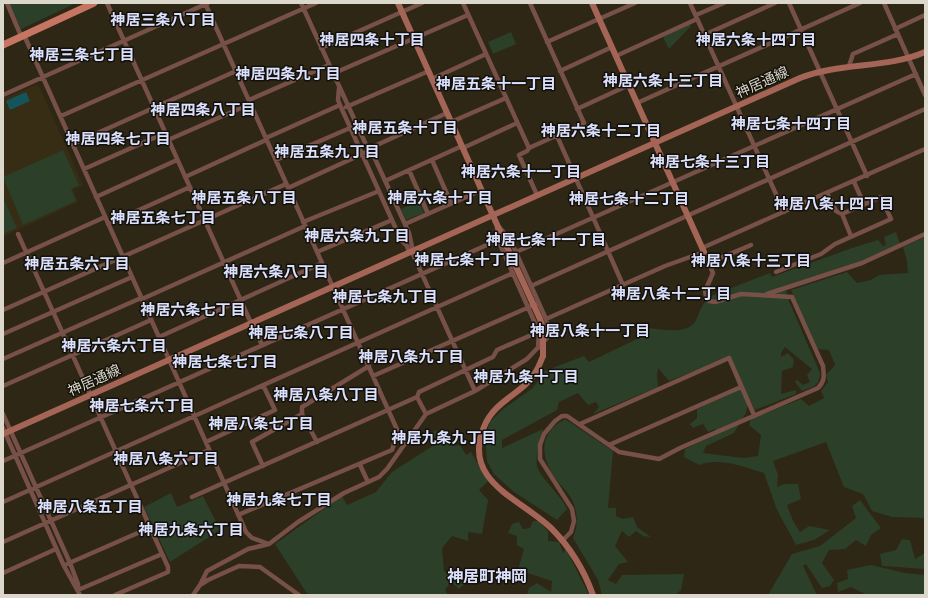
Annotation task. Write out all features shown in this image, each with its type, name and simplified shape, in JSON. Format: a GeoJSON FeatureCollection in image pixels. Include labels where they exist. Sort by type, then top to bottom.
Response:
{"type":"FeatureCollection","features":[{"type":"Feature","properties":{"kind":"main road"},"geometry":{"type":"LineString","coordinates":[[3,44],[94,3]]}},
{"type":"Feature","properties":{"kind":"street"},"geometry":{"type":"LineString","coordinates":[[8,3],[61,116],[246,532],[252,538],[269,544]]}},
{"type":"Feature","properties":{"kind":"street"},"geometry":{"type":"LineString","coordinates":[[107,3],[204,221],[262,345]]}},
{"type":"Feature","properties":{"kind":"street"},"geometry":{"type":"LineString","coordinates":[[3,95],[206,3],[404,445]]}},
{"type":"Feature","properties":{"kind":"street"},"geometry":{"type":"LineString","coordinates":[[301,3],[332,74],[349,106],[404,224],[411,252]]}},
{"type":"Feature","properties":{"kind":"street"},"geometry":{"type":"LineString","coordinates":[[61,116],[316,3]]}},
{"type":"Feature","properties":{"kind":"street"},"geometry":{"type":"LineString","coordinates":[[398,3],[540,319],[544,332],[543,356],[538,368],[530,380],[496,407],[488,417],[480,436],[480,460],[486,474],[499,489],[551,528],[562,541],[572,553],[582,570],[593,595]]}},
{"type":"Feature","properties":{"kind":"street"},"geometry":{"type":"LineString","coordinates":[[321,48],[422,3]]}},
{"type":"Feature","properties":{"kind":"street"},"geometry":{"type":"LineString","coordinates":[[463,3],[529,148]]}},
{"type":"Feature","properties":{"kind":"street"},"geometry":{"type":"LineString","coordinates":[[530,3],[584,123],[529,148],[528,151],[519,155],[537,195]]}},
{"type":"Feature","properties":{"kind":"street"},"geometry":{"type":"LineString","coordinates":[[562,541],[571,532],[574,521],[572,509],[543,466],[540,459],[540,445],[544,434],[555,421],[562,416],[567,416],[580,424],[619,452],[659,459],[680,448],[818,388],[823,382],[824,376],[823,366],[794,300],[788,296],[741,294],[715,302],[709,301],[706,297],[705,291],[713,273],[592,3]]}},
{"type":"Feature","properties":{"kind":"street"},"geometry":{"type":"LineString","coordinates":[[547,42],[635,3]]}},
{"type":"Feature","properties":{"kind":"street"},"geometry":{"type":"LineString","coordinates":[[690,3],[784,212]]}},
{"type":"Feature","properties":{"kind":"street"},"geometry":{"type":"LineString","coordinates":[[616,56],[724,3]]}},
{"type":"Feature","properties":{"kind":"street"},"geometry":{"type":"LineString","coordinates":[[704,34],[775,3]]}},
{"type":"Feature","properties":{"kind":"street"},"geometry":{"type":"LineString","coordinates":[[789,3],[866,176]]}},
{"type":"Feature","properties":{"kind":"street"},"geometry":{"type":"LineString","coordinates":[[637,103],[860,3]]}},
{"type":"Feature","properties":{"kind":"street"},"geometry":{"type":"LineString","coordinates":[[884,3],[925,95]]}},
{"type":"Feature","properties":{"kind":"street"},"geometry":{"type":"LineString","coordinates":[[332,74],[468,15]]}},
{"type":"Feature","properties":{"kind":"street"},"geometry":{"type":"LineString","coordinates":[[849,66],[853,54],[925,15]]}},
{"type":"Feature","properties":{"kind":"street"},"geometry":{"type":"LineString","coordinates":[[560,71],[612,47]]}},
{"type":"Feature","properties":{"kind":"street","name":"神居通線"},"geometry":{"type":"LineString","coordinates":[[5,431],[90,395],[411,252],[492,214],[819,70],[908,58],[925,52]]}},
{"type":"Feature","properties":{"kind":"street"},"geometry":{"type":"LineString","coordinates":[[432,79],[486,54]]}},
{"type":"Feature","properties":{"kind":"street"},"geometry":{"type":"LineString","coordinates":[[168,140],[329,65]]}},
{"type":"Feature","properties":{"kind":"street"},"geometry":{"type":"LineString","coordinates":[[73,144],[236,71]]}},
{"type":"Feature","properties":{"kind":"street"},"geometry":{"type":"LineString","coordinates":[[185,177],[266,139],[341,107],[349,106],[428,71]]}},
{"type":"Feature","properties":{"kind":"street"},"geometry":{"type":"LineString","coordinates":[[516,252],[916,74]]}},
{"type":"Feature","properties":{"kind":"street"},"geometry":{"type":"LineString","coordinates":[[577,108],[629,85]]}},
{"type":"Feature","properties":{"kind":"street"},"geometry":{"type":"LineString","coordinates":[[339,88],[338,100],[350,128],[392,220],[411,252],[475,391]]}},
{"type":"Feature","properties":{"kind":"street"},"geometry":{"type":"LineString","coordinates":[[452,122],[506,98]]}},
{"type":"Feature","properties":{"kind":"street"},"geometry":{"type":"LineString","coordinates":[[531,286],[925,109]]}},
{"type":"Feature","properties":{"kind":"street"},"geometry":{"type":"LineString","coordinates":[[3,310],[204,221],[363,156],[370,150],[447,113]]}},
{"type":"Feature","properties":{"kind":"street"},"geometry":{"type":"LineString","coordinates":[[385,181],[517,123]]}},
{"type":"Feature","properties":{"kind":"street"},"geometry":{"type":"LineString","coordinates":[[276,160],[350,128]]}},
{"type":"Feature","properties":{"kind":"street"},"geometry":{"type":"LineString","coordinates":[[84,169],[165,133]]}},
{"type":"Feature","properties":{"kind":"street"},"geometry":{"type":"LineString","coordinates":[[557,136],[623,285]]}},
{"type":"Feature","properties":{"kind":"street"},"geometry":{"type":"LineString","coordinates":[[546,319],[703,250],[925,149]]}},
{"type":"Feature","properties":{"kind":"street"},"geometry":{"type":"LineString","coordinates":[[96,197],[177,160]]}},
{"type":"Feature","properties":{"kind":"street"},"geometry":{"type":"LineString","coordinates":[[432,160],[451,203]]}},
{"type":"Feature","properties":{"kind":"street"},"geometry":{"type":"LineString","coordinates":[[409,170],[428,214]]}},
{"type":"Feature","properties":{"kind":"street"},"geometry":{"type":"LineString","coordinates":[[854,182],[864,204]]}},
{"type":"Feature","properties":{"kind":"street"},"geometry":{"type":"LineString","coordinates":[[108,224],[190,187]]}},
{"type":"Feature","properties":{"kind":"street"},"geometry":{"type":"LineString","coordinates":[[3,358],[223,262],[379,190]]}},
{"type":"Feature","properties":{"kind":"street"},"geometry":{"type":"LineString","coordinates":[[404,224],[482,190]]}},
{"type":"Feature","properties":{"kind":"street"},"geometry":{"type":"LineString","coordinates":[[827,193],[836,211],[842,214],[851,236]]}},
{"type":"Feature","properties":{"kind":"street"},"geometry":{"type":"LineString","coordinates":[[776,272],[821,254],[835,244],[851,236],[891,219],[881,197],[842,214]]}},
{"type":"Feature","properties":{"kind":"street"},"geometry":{"type":"LineString","coordinates":[[3,263],[105,217]]}},
{"type":"Feature","properties":{"kind":"street"},"geometry":{"type":"LineString","coordinates":[[317,252],[392,220]]}},
{"type":"Feature","properties":{"kind":"street"},"geometry":{"type":"LineString","coordinates":[[496,223],[498,240],[539,332],[537,349]]}},
{"type":"Feature","properties":{"kind":"street"},"geometry":{"type":"LineString","coordinates":[[193,595],[207,571],[248,549],[269,544],[298,522],[344,493],[379,477],[387,469],[426,414],[475,391],[527,359],[547,338],[549,327],[546,319],[510,239],[496,223]]}},
{"type":"Feature","properties":{"kind":"street"},"geometry":{"type":"LineString","coordinates":[[18,234],[114,452],[168,567],[168,572],[115,595]]}},
{"type":"Feature","properties":{"kind":"street"},"geometry":{"type":"LineString","coordinates":[[764,295],[862,263],[925,234]]}},
{"type":"Feature","properties":{"kind":"street"},"geometry":{"type":"LineString","coordinates":[[3,461],[498,240]]}},
{"type":"Feature","properties":{"kind":"street"},"geometry":{"type":"LineString","coordinates":[[709,263],[751,245]]}},
{"type":"Feature","properties":{"kind":"street"},"geometry":{"type":"LineString","coordinates":[[159,337],[322,263]]}},
{"type":"Feature","properties":{"kind":"street"},"geometry":{"type":"LineString","coordinates":[[3,502],[513,273]]}},
{"type":"Feature","properties":{"kind":"street"},"geometry":{"type":"LineString","coordinates":[[3,334],[52,311],[132,277]]}},
{"type":"Feature","properties":{"kind":"street"},"geometry":{"type":"LineString","coordinates":[[373,376],[451,340],[538,303]]}},
{"type":"Feature","properties":{"kind":"street"},"geometry":{"type":"LineString","coordinates":[[3,386],[151,320]]}},
{"type":"Feature","properties":{"kind":"street"},"geometry":{"type":"LineString","coordinates":[[192,497],[225,484],[417,397],[419,392],[493,357],[497,350],[549,327]]}},
{"type":"Feature","properties":{"kind":"street"},"geometry":{"type":"LineString","coordinates":[[580,424],[729,358],[754,415]]}},
{"type":"Feature","properties":{"kind":"street"},"geometry":{"type":"LineString","coordinates":[[317,442],[302,414],[302,407],[368,366]]}},
{"type":"Feature","properties":{"kind":"street"},"geometry":{"type":"LineString","coordinates":[[206,442],[275,410],[263,385]]}},
{"type":"Feature","properties":{"kind":"street"},"geometry":{"type":"LineString","coordinates":[[608,445],[741,387]]}},
{"type":"Feature","properties":{"kind":"street"},"geometry":{"type":"LineString","coordinates":[[417,397],[426,414]]}},
{"type":"Feature","properties":{"kind":"street"},"geometry":{"type":"LineString","coordinates":[[3,414],[5,431],[15,456],[56,549],[79,593]]}},
{"type":"Feature","properties":{"kind":"street"},"geometry":{"type":"LineString","coordinates":[[263,466],[252,442],[302,414]]}},
{"type":"Feature","properties":{"kind":"street"},"geometry":{"type":"LineString","coordinates":[[5,431],[20,453],[36,487],[70,563],[78,584],[79,593]]}},
{"type":"Feature","properties":{"kind":"street"},"geometry":{"type":"LineString","coordinates":[[238,514],[360,465],[392,450],[398,432]]}},
{"type":"Feature","properties":{"kind":"street"},"geometry":{"type":"LineString","coordinates":[[3,542],[209,450]]}},
{"type":"Feature","properties":{"kind":"street"},"geometry":{"type":"LineString","coordinates":[[360,465],[368,482]]}},
{"type":"Feature","properties":{"kind":"street"},"geometry":{"type":"LineString","coordinates":[[64,566],[149,528]]}},
{"type":"Feature","properties":{"kind":"street"},"geometry":{"type":"LineString","coordinates":[[3,573],[56,549]]}},
{"type":"Feature","properties":{"kind":"street"},"geometry":{"type":"LineString","coordinates":[[79,593],[162,554]]}},
{"type":"Feature","properties":{"kind":"street"},"geometry":{"type":"LineString","coordinates":[[200,585],[228,570],[240,566],[260,567],[296,594]]}},
{"type":"Feature","properties":{"kind":"shaded area"},"geometry":{"type":"Polygon","coordinates":[[[38,84],[83,185],[73,190],[78,202],[3,237],[3,99],[38,84]]]}},
{"type":"Feature","properties":{"kind":"green space"},"geometry":{"type":"Polygon","coordinates":[[[9,3],[76,3],[21,29],[9,3]]]}},
{"type":"Feature","properties":{"kind":"green space"},"geometry":{"type":"Polygon","coordinates":[[[690,24],[691,26],[669,49],[663,37],[690,24]]]}},
{"type":"Feature","properties":{"kind":"green space"},"geometry":{"type":"Polygon","coordinates":[[[511,32],[516,44],[493,54],[488,42],[511,32]]]}},
{"type":"Feature","properties":{"kind":"green space"},"geometry":{"type":"Polygon","coordinates":[[[63,150],[79,185],[71,189],[76,201],[23,225],[3,177],[63,150]]]}},
{"type":"Feature","properties":{"kind":"green space"},"geometry":{"type":"Polygon","coordinates":[[[3,198],[17,228],[3,234],[3,198]]]}},
{"type":"Feature","properties":{"kind":"green space"},"geometry":{"type":"Polygon","coordinates":[[[419,201],[424,213],[406,220],[401,209],[419,201]]]}},
{"type":"Feature","properties":{"kind":"green space"},"geometry":{"type":"Polygon","coordinates":[[[896,232],[900,244],[861,261],[785,286],[789,301],[820,373],[819,381],[813,387],[802,391],[795,382],[797,380],[803,385],[810,382],[807,375],[812,369],[785,347],[781,353],[781,357],[788,353],[794,360],[793,367],[782,371],[781,394],[796,390],[796,394],[755,410],[749,399],[746,413],[734,433],[706,446],[703,453],[743,458],[758,456],[761,435],[749,425],[751,419],[801,399],[809,406],[824,398],[821,391],[828,382],[826,375],[835,365],[829,350],[818,349],[791,290],[847,272],[857,283],[871,280],[879,275],[908,273],[907,261],[903,247],[925,237],[925,518],[892,517],[872,511],[863,494],[844,487],[826,442],[773,461],[778,475],[777,487],[784,484],[798,484],[801,499],[787,505],[793,521],[800,532],[809,526],[830,530],[814,540],[796,545],[777,510],[764,473],[723,462],[699,465],[684,457],[685,449],[717,434],[715,429],[708,432],[703,424],[693,428],[690,424],[697,418],[697,409],[739,390],[734,375],[737,372],[730,357],[669,381],[658,368],[658,387],[593,414],[599,407],[596,402],[588,405],[578,393],[559,402],[557,410],[502,440],[502,448],[543,429],[537,455],[538,469],[567,509],[557,520],[514,492],[494,474],[487,461],[485,437],[490,422],[503,409],[533,388],[545,371],[584,356],[589,362],[639,338],[647,328],[666,330],[686,329],[695,322],[703,305],[711,296],[770,273],[772,277],[878,240],[883,246],[886,245],[884,237],[896,232]]]}},
{"type":"Feature","properties":{"kind":"green space"},"geometry":{"type":"Polygon","coordinates":[[[565,419],[613,451],[608,508],[616,508],[616,516],[623,519],[633,517],[637,527],[651,537],[643,536],[636,531],[629,537],[622,531],[615,546],[628,562],[619,564],[608,580],[616,584],[622,575],[684,574],[681,590],[675,595],[602,595],[598,580],[573,538],[577,520],[572,499],[552,473],[545,456],[544,448],[549,432],[565,419]]]}},
{"type":"Feature","properties":{"kind":"green space"},"geometry":{"type":"Polygon","coordinates":[[[435,430],[450,446],[460,445],[466,455],[471,452],[488,481],[479,490],[488,500],[482,534],[468,532],[468,541],[452,536],[442,548],[444,571],[464,584],[459,589],[451,582],[445,590],[448,595],[310,595],[306,592],[275,544],[342,496],[347,505],[376,492],[392,472],[439,442],[432,433],[435,430]]]}},
{"type":"Feature","properties":{"kind":"green space"},"geometry":{"type":"Polygon","coordinates":[[[171,493],[177,507],[203,496],[220,530],[170,562],[144,507],[171,493]]]}},
{"type":"Feature","properties":{"kind":"green space"},"geometry":{"type":"Polygon","coordinates":[[[860,500],[881,528],[871,535],[866,546],[856,540],[845,549],[829,550],[822,563],[834,580],[830,586],[822,588],[806,564],[803,566],[817,595],[768,595],[792,554],[820,546],[856,518],[852,506],[860,500]]]}},
{"type":"Feature","properties":{"kind":"green space"},"geometry":{"type":"Polygon","coordinates":[[[533,521],[539,521],[548,531],[548,541],[559,542],[563,553],[566,549],[589,595],[527,595],[529,588],[537,583],[551,592],[552,581],[518,570],[524,549],[517,545],[517,536],[508,533],[512,524],[519,522],[523,529],[530,528],[533,521]]]}},
{"type":"Feature","properties":{"kind":"green space"},"geometry":{"type":"Polygon","coordinates":[[[902,539],[910,540],[915,559],[925,553],[925,569],[882,566],[880,554],[896,550],[902,539]]]}},
{"type":"Feature","properties":{"kind":"green space"},"geometry":{"type":"Polygon","coordinates":[[[871,565],[905,573],[925,575],[925,595],[867,595],[851,587],[838,592],[837,583],[848,579],[847,570],[871,565]]]}},
{"type":"Feature","properties":{"kind":"water"},"geometry":{"type":"Polygon","coordinates":[[[26,92],[30,101],[10,110],[6,101],[26,92]]]}},
{"type":"Feature","properties":{"kind":"district","name":"神居三条八丁目"},"geometry":{"type":"Point","coordinates":[163,20]}},
{"type":"Feature","properties":{"kind":"district","name":"神居四条十丁目"},"geometry":{"type":"Point","coordinates":[372,40]}},
{"type":"Feature","properties":{"kind":"district","name":"神居六条十四丁目"},"geometry":{"type":"Point","coordinates":[756,40]}},
{"type":"Feature","properties":{"kind":"district","name":"神居三条七丁目"},"geometry":{"type":"Point","coordinates":[82,55]}},
{"type":"Feature","properties":{"kind":"district","name":"神居四条九丁目"},"geometry":{"type":"Point","coordinates":[288,74]}},
{"type":"Feature","properties":{"kind":"district","name":"神居六条十三丁目"},"geometry":{"type":"Point","coordinates":[663,81]}},
{"type":"Feature","properties":{"kind":"district","name":"神居五条十一丁目"},"geometry":{"type":"Point","coordinates":[496,84]}},
{"type":"Feature","properties":{"kind":"district","name":"神居四条八丁目"},"geometry":{"type":"Point","coordinates":[203,110]}},
{"type":"Feature","properties":{"kind":"district","name":"神居七条十四丁目"},"geometry":{"type":"Point","coordinates":[791,124]}},
{"type":"Feature","properties":{"kind":"district","name":"神居五条十丁目"},"geometry":{"type":"Point","coordinates":[405,128]}},
{"type":"Feature","properties":{"kind":"district","name":"神居六条十二丁目"},"geometry":{"type":"Point","coordinates":[601,131]}},
{"type":"Feature","properties":{"kind":"district","name":"神居四条七丁目"},"geometry":{"type":"Point","coordinates":[118,139]}},
{"type":"Feature","properties":{"kind":"district","name":"神居五条九丁目"},"geometry":{"type":"Point","coordinates":[327,152]}},
{"type":"Feature","properties":{"kind":"district","name":"神居七条十三丁目"},"geometry":{"type":"Point","coordinates":[710,162]}},
{"type":"Feature","properties":{"kind":"district","name":"神居六条十一丁目"},"geometry":{"type":"Point","coordinates":[521,172]}},
{"type":"Feature","properties":{"kind":"district","name":"神居五条八丁目"},"geometry":{"type":"Point","coordinates":[244,198]}},
{"type":"Feature","properties":{"kind":"district","name":"神居六条十丁目"},"geometry":{"type":"Point","coordinates":[440,198]}},
{"type":"Feature","properties":{"kind":"district","name":"神居七条十二丁目"},"geometry":{"type":"Point","coordinates":[629,199]}},
{"type":"Feature","properties":{"kind":"district","name":"神居八条十四丁目"},"geometry":{"type":"Point","coordinates":[834,204]}},
{"type":"Feature","properties":{"kind":"district","name":"神居五条七丁目"},"geometry":{"type":"Point","coordinates":[163,218]}},
{"type":"Feature","properties":{"kind":"district","name":"神居六条九丁目"},"geometry":{"type":"Point","coordinates":[357,236]}},
{"type":"Feature","properties":{"kind":"district","name":"神居七条十一丁目"},"geometry":{"type":"Point","coordinates":[546,240]}},
{"type":"Feature","properties":{"kind":"district","name":"神居七条十丁目"},"geometry":{"type":"Point","coordinates":[467,260]}},
{"type":"Feature","properties":{"kind":"district","name":"神居八条十三丁目"},"geometry":{"type":"Point","coordinates":[751,261]}},
{"type":"Feature","properties":{"kind":"district","name":"神居五条六丁目"},"geometry":{"type":"Point","coordinates":[77,264]}},
{"type":"Feature","properties":{"kind":"district","name":"神居六条八丁目"},"geometry":{"type":"Point","coordinates":[276,272]}},
{"type":"Feature","properties":{"kind":"district","name":"神居八条十二丁目"},"geometry":{"type":"Point","coordinates":[671,294]}},
{"type":"Feature","properties":{"kind":"district","name":"神居七条九丁目"},"geometry":{"type":"Point","coordinates":[385,297]}},
{"type":"Feature","properties":{"kind":"district","name":"神居六条七丁目"},"geometry":{"type":"Point","coordinates":[193,310]}},
{"type":"Feature","properties":{"kind":"district","name":"神居八条十一丁目"},"geometry":{"type":"Point","coordinates":[590,331]}},
{"type":"Feature","properties":{"kind":"district","name":"神居七条八丁目"},"geometry":{"type":"Point","coordinates":[301,333]}},
{"type":"Feature","properties":{"kind":"district","name":"神居六条六丁目"},"geometry":{"type":"Point","coordinates":[114,346]}},
{"type":"Feature","properties":{"kind":"district","name":"神居八条九丁目"},"geometry":{"type":"Point","coordinates":[411,357]}},
{"type":"Feature","properties":{"kind":"district","name":"神居七条七丁目"},"geometry":{"type":"Point","coordinates":[225,362]}},
{"type":"Feature","properties":{"kind":"district","name":"神居九条十丁目"},"geometry":{"type":"Point","coordinates":[526,377]}},
{"type":"Feature","properties":{"kind":"district","name":"神居八条八丁目"},"geometry":{"type":"Point","coordinates":[326,395]}},
{"type":"Feature","properties":{"kind":"district","name":"神居七条六丁目"},"geometry":{"type":"Point","coordinates":[142,406]}},
{"type":"Feature","properties":{"kind":"district","name":"神居八条七丁目"},"geometry":{"type":"Point","coordinates":[261,424]}},
{"type":"Feature","properties":{"kind":"district","name":"神居九条九丁目"},"geometry":{"type":"Point","coordinates":[444,438]}},
{"type":"Feature","properties":{"kind":"district","name":"神居八条六丁目"},"geometry":{"type":"Point","coordinates":[166,459]}},
{"type":"Feature","properties":{"kind":"district","name":"神居九条七丁目"},"geometry":{"type":"Point","coordinates":[279,500]}},
{"type":"Feature","properties":{"kind":"district","name":"神居八条五丁目"},"geometry":{"type":"Point","coordinates":[90,507]}},
{"type":"Feature","properties":{"kind":"district","name":"神居九条六丁目"},"geometry":{"type":"Point","coordinates":[191,530]}},
{"type":"Feature","properties":{"kind":"district","name":"神居町神岡"},"geometry":{"type":"Point","coordinates":[487,576]}}]}
